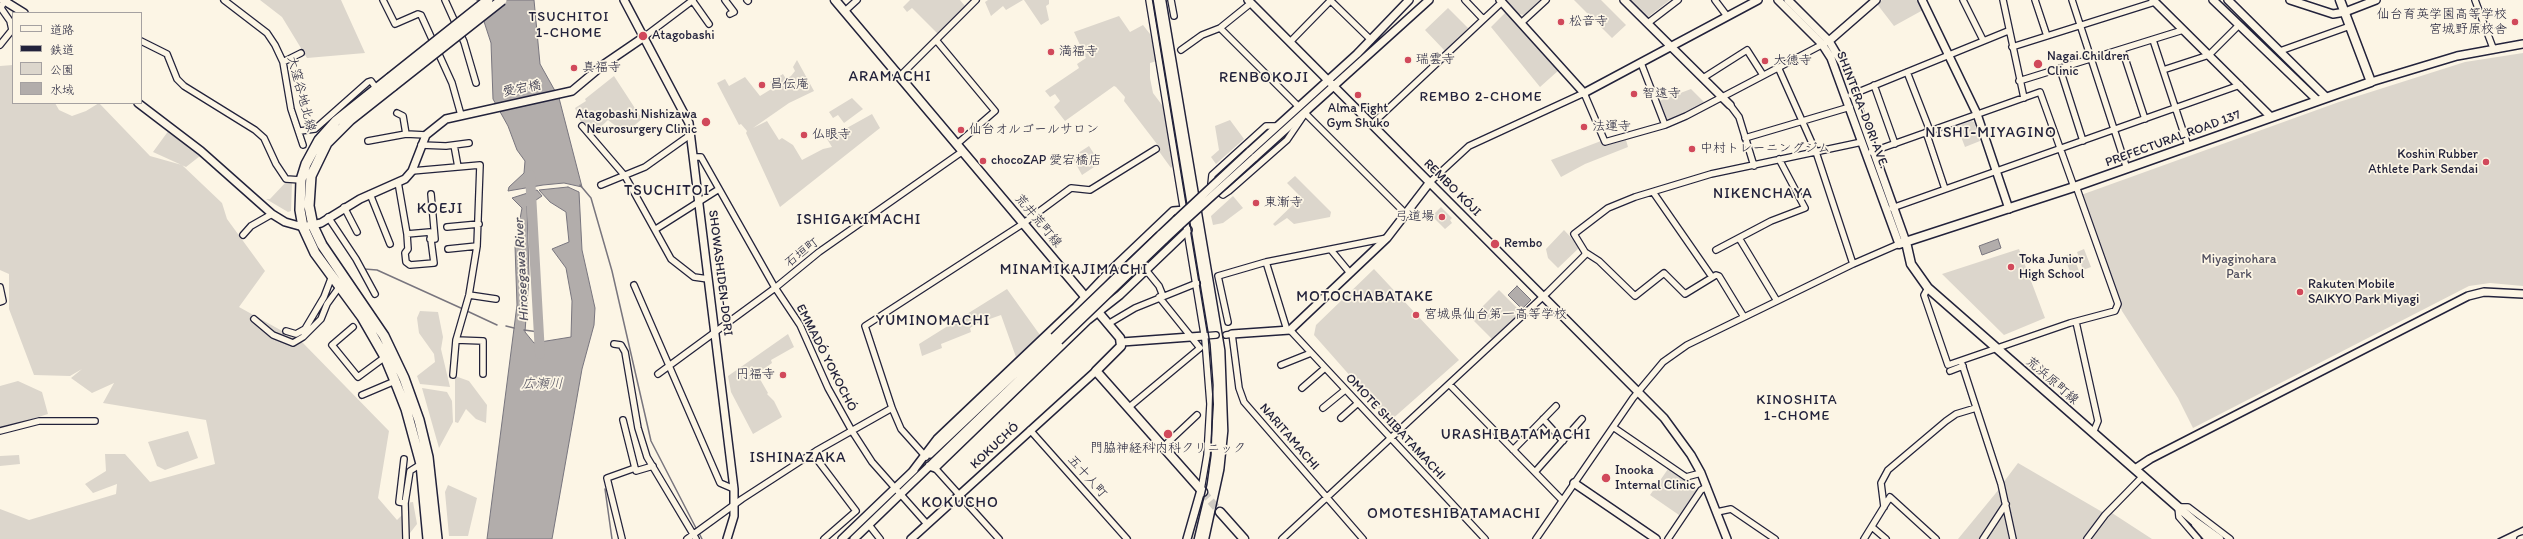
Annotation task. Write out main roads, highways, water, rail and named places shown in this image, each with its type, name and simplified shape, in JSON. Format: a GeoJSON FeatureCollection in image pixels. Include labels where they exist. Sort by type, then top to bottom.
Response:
{"type":"FeatureCollection","features":[{"type":"Feature","properties":{"kind":"highway"},"geometry":{"type":"LineString","coordinates":[[438,539],[428,457],[419,420],[404,378],[384,336],[322,245],[313,226],[309,206],[310,186],[316,162],[323,150],[350,120],[488,0]]}},
{"type":"Feature","properties":{"kind":"highway"},"geometry":{"type":"LineString","coordinates":[[428,539],[420,464],[406,410],[396,381],[385,357],[362,317],[315,252],[303,227],[300,210],[301,180],[313,150],[327,130],[376,88],[392,82],[502,0]]}},
{"type":"Feature","properties":{"kind":"main road","name":"荒井荒町線"},"geometry":{"type":"LineString","coordinates":[[835,0],[1086,296],[1122,342],[1121,346],[1096,371],[1202,491]]}},
{"type":"Feature","properties":{"kind":"main road","name":"PREFECTURAL ROAD 137"},"geometry":{"type":"LineString","coordinates":[[1904,245],[2127,169],[2371,82],[2340,0]]}},
{"type":"Feature","properties":{"kind":"main road","name":"荒浜原町線"},"geometry":{"type":"LineString","coordinates":[[1904,245],[1915,271],[1928,288],[2194,521],[2201,533],[2209,539]]}},
{"type":"Feature","properties":{"kind":"main road"},"geometry":{"type":"LineString","coordinates":[[1220,512],[1244,539]]}},
{"type":"Feature","properties":{"kind":"main road","name":"荒浜原町線"},"geometry":{"type":"LineString","coordinates":[[2201,533],[2218,539]]}},
{"type":"Feature","properties":{"kind":"water"},"geometry":{"type":"Polygon","coordinates":[[[477,0],[534,0],[540,64],[559,98],[582,187],[564,183],[508,191],[509,187],[524,173],[525,161],[517,150],[508,126],[493,99],[491,43],[477,0]]]}},
{"type":"Feature","properties":{"kind":"water","name":"広瀬川"},"geometry":{"type":"Polygon","coordinates":[[[568,187],[579,192],[582,250],[595,308],[594,325],[582,369],[552,539],[487,539],[517,305],[515,246],[522,208],[512,198],[537,190],[542,196],[527,206],[529,277],[525,332],[534,343],[571,337],[572,301],[566,268],[552,249],[569,242],[566,212],[550,202],[539,190],[568,187]]]}},
{"type":"Feature","properties":{"kind":"water"},"geometry":{"type":"Polygon","coordinates":[[[1998,239],[2001,248],[1982,255],[1979,246],[1998,239]]]}},
{"type":"Feature","properties":{"kind":"water"},"geometry":{"type":"Polygon","coordinates":[[[1517,286],[1531,300],[1522,309],[1508,295],[1517,286]]]}},
{"type":"Feature","properties":{"kind":"waterway","name":"Hirosegawa River"},"geometry":{"type":"LineString","coordinates":[[530,175],[540,354]]}},
{"type":"Feature","properties":{"kind":"waterway"},"geometry":{"type":"LineString","coordinates":[[580,185],[591,198],[612,271],[651,441],[697,530]]}},
{"type":"Feature","properties":{"kind":"waterway"},"geometry":{"type":"LineString","coordinates":[[364,269],[377,270],[463,309]]}},
{"type":"Feature","properties":{"kind":"waterway"},"geometry":{"type":"LineString","coordinates":[[467,311],[497,325]]}},
{"type":"Feature","properties":{"kind":"waterway"},"geometry":{"type":"LineString","coordinates":[[506,326],[514,328]]}},
{"type":"Feature","properties":{"kind":"waterway"},"geometry":{"type":"LineString","coordinates":[[524,330],[539,332]]}},
{"type":"Feature","properties":{"kind":"waterway"},"geometry":{"type":"LineString","coordinates":[[605,489],[612,539]]}},
{"type":"Feature","properties":{"kind":"waterway"},"geometry":{"type":"LineString","coordinates":[[699,533],[702,539]]}},
{"type":"Feature","properties":{"kind":"tunnel"},"geometry":{"type":"LineString","coordinates":[[1203,492],[1220,512]]}},
{"type":"Feature","properties":{"kind":"railway"},"geometry":{"type":"LineString","coordinates":[[1153,0],[1210,344],[1213,385],[1211,455],[1207,484],[1194,539]]}},
{"type":"Feature","properties":{"kind":"railway"},"geometry":{"type":"LineString","coordinates":[[1166,0],[1225,350],[1228,431],[1224,470],[1209,539]]}},
{"type":"Feature","properties":{"kind":"railway"},"geometry":{"type":"LineString","coordinates":[[2498,539],[2523,527]]}},
{"type":"Feature","properties":{"kind":"place","name":"松音寺"},"geometry":{"type":"Point","coordinates":[1561,22]}},
{"type":"Feature","properties":{"kind":"place","name":"仙台育英学園高等学校 宮城野原校舎"},"geometry":{"type":"Point","coordinates":[2515,22]}},
{"type":"Feature","properties":{"kind":"place","name":"Atagobashi"},"geometry":{"type":"Point","coordinates":[643,36]}},
{"type":"Feature","properties":{"kind":"place","name":"満福寺"},"geometry":{"type":"Point","coordinates":[1051,52]}},
{"type":"Feature","properties":{"kind":"place","name":"瑞雲寺"},"geometry":{"type":"Point","coordinates":[1408,60]}},
{"type":"Feature","properties":{"kind":"place","name":"大徳寺"},"geometry":{"type":"Point","coordinates":[1765,61]}},
{"type":"Feature","properties":{"kind":"place","name":"Nagai Children Clinic"},"geometry":{"type":"Point","coordinates":[2038,64]}},
{"type":"Feature","properties":{"kind":"place","name":"真福寺"},"geometry":{"type":"Point","coordinates":[574,68]}},
{"type":"Feature","properties":{"kind":"place","name":"昌伝庵"},"geometry":{"type":"Point","coordinates":[762,85]}},
{"type":"Feature","properties":{"kind":"place","name":"智遠寺"},"geometry":{"type":"Point","coordinates":[1634,94]}},
{"type":"Feature","properties":{"kind":"place","name":"Alma Fight Gym Shuko"},"geometry":{"type":"Point","coordinates":[1358,95]}},
{"type":"Feature","properties":{"kind":"place","name":"Atagobashi Nishizawa Neurosurgery Clinic"},"geometry":{"type":"Point","coordinates":[706,122]}},
{"type":"Feature","properties":{"kind":"place","name":"法運寺"},"geometry":{"type":"Point","coordinates":[1584,127]}},
{"type":"Feature","properties":{"kind":"place","name":"仙台オルゴールサロン"},"geometry":{"type":"Point","coordinates":[961,130]}},
{"type":"Feature","properties":{"kind":"place","name":"仏眼寺"},"geometry":{"type":"Point","coordinates":[804,135]}},
{"type":"Feature","properties":{"kind":"place","name":"中村トレーニングジム"},"geometry":{"type":"Point","coordinates":[1692,149]}},
{"type":"Feature","properties":{"kind":"place","name":"chocoZAP 愛宕橋店"},"geometry":{"type":"Point","coordinates":[983,161]}},
{"type":"Feature","properties":{"kind":"place","name":"Koshin Rubber Athlete Park Sendai"},"geometry":{"type":"Point","coordinates":[2486,162]}},
{"type":"Feature","properties":{"kind":"place","name":"東漸寺"},"geometry":{"type":"Point","coordinates":[1256,203]}},
{"type":"Feature","properties":{"kind":"place","name":"弓道場"},"geometry":{"type":"Point","coordinates":[1442,217]}},
{"type":"Feature","properties":{"kind":"place","name":"Rembo"},"geometry":{"type":"Point","coordinates":[1495,244]}},
{"type":"Feature","properties":{"kind":"place","name":"Toka Junior High School"},"geometry":{"type":"Point","coordinates":[2011,267]}},
{"type":"Feature","properties":{"kind":"place","name":"Rakuten Mobile SAIKYO Park Miyagi"},"geometry":{"type":"Point","coordinates":[2300,292]}},
{"type":"Feature","properties":{"kind":"place","name":"宮城県仙台第一高等学校"},"geometry":{"type":"Point","coordinates":[1416,315]}},
{"type":"Feature","properties":{"kind":"place","name":"円福寺"},"geometry":{"type":"Point","coordinates":[783,375]}},
{"type":"Feature","properties":{"kind":"place","name":"門脇神経科内科クリニック"},"geometry":{"type":"Point","coordinates":[1168,434]}},
{"type":"Feature","properties":{"kind":"place","name":"Inooka Internal Clinic"},"geometry":{"type":"Point","coordinates":[1606,478]}},
{"type":"Feature","properties":{"kind":"district","name":"TSUCHITOI 1-CHOME"},"geometry":{"type":"Point","coordinates":[569,26]}},
{"type":"Feature","properties":{"kind":"district","name":"ARAMACHI"},"geometry":{"type":"Point","coordinates":[890,77]}},
{"type":"Feature","properties":{"kind":"district","name":"RENBOKOJI"},"geometry":{"type":"Point","coordinates":[1264,78]}},
{"type":"Feature","properties":{"kind":"district","name":"REMBO 2-CHOME"},"geometry":{"type":"Point","coordinates":[1481,97]}},
{"type":"Feature","properties":{"kind":"district","name":"NISHI-MIYAGINO"},"geometry":{"type":"Point","coordinates":[1991,133]}},
{"type":"Feature","properties":{"kind":"district","name":"TSUCHITOI"},"geometry":{"type":"Point","coordinates":[667,191]}},
{"type":"Feature","properties":{"kind":"district","name":"NIKENCHAYA"},"geometry":{"type":"Point","coordinates":[1763,194]}},
{"type":"Feature","properties":{"kind":"district","name":"KOEJI"},"geometry":{"type":"Point","coordinates":[440,209]}},
{"type":"Feature","properties":{"kind":"district","name":"ISHIGAKIMACHI"},"geometry":{"type":"Point","coordinates":[859,220]}},
{"type":"Feature","properties":{"kind":"district","name":"MINAMIKAJIMACHI"},"geometry":{"type":"Point","coordinates":[1074,270]}},
{"type":"Feature","properties":{"kind":"district","name":"MOTOCHABATAKE"},"geometry":{"type":"Point","coordinates":[1365,297]}},
{"type":"Feature","properties":{"kind":"district","name":"YUMINOMACHI"},"geometry":{"type":"Point","coordinates":[933,321]}},
{"type":"Feature","properties":{"kind":"district","name":"KINOSHITA 1-CHOME"},"geometry":{"type":"Point","coordinates":[1797,408]}},
{"type":"Feature","properties":{"kind":"district","name":"URASHIBATAMACHI"},"geometry":{"type":"Point","coordinates":[1516,435]}},
{"type":"Feature","properties":{"kind":"district","name":"ISHINAZAKA"},"geometry":{"type":"Point","coordinates":[798,458]}},
{"type":"Feature","properties":{"kind":"district","name":"KOKUCHO"},"geometry":{"type":"Point","coordinates":[960,503]}},
{"type":"Feature","properties":{"kind":"district","name":"OMOTESHIBATAMACHI"},"geometry":{"type":"Point","coordinates":[1454,514]}},
{"type":"Feature","properties":{"kind":"park label","name":"Miyaginohara Park"},"geometry":{"type":"Point","coordinates":[2239,268]}}]}
